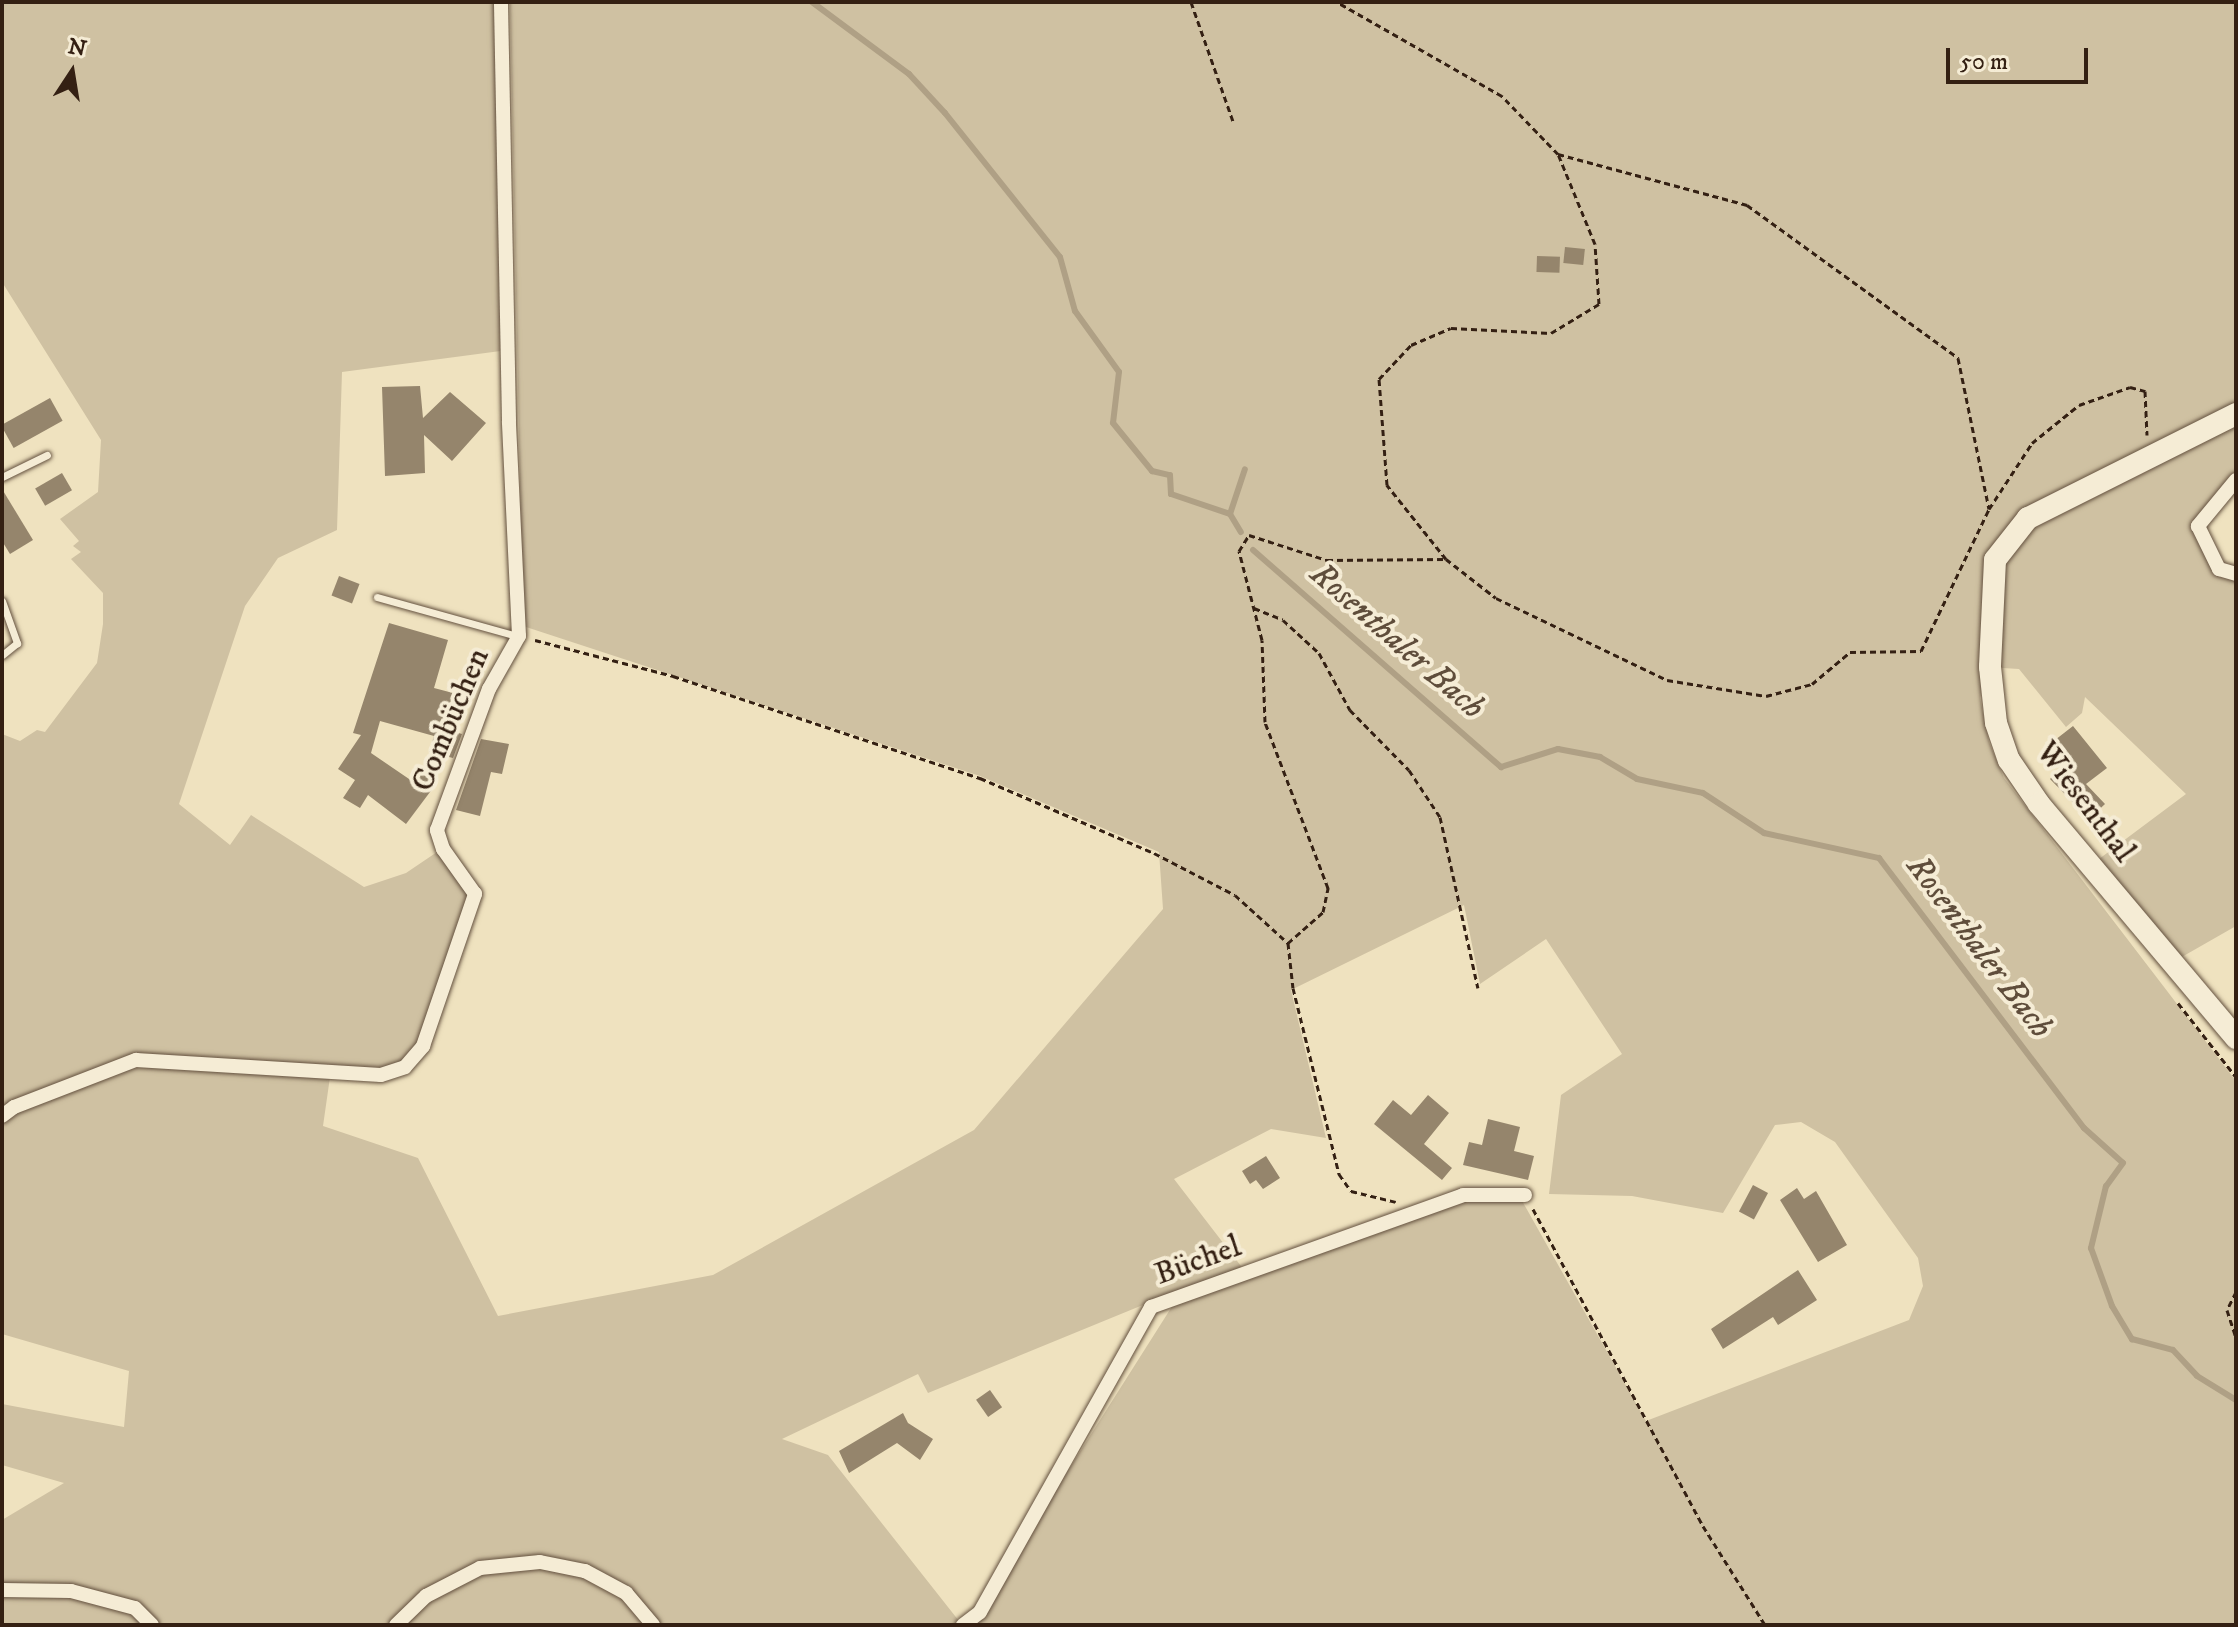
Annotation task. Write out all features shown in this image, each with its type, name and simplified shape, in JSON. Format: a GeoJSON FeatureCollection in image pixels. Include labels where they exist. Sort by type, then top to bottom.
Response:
{"type":"FeatureCollection","features":[{"type":"Feature","properties":{"kind":"street","name":"Combüchen"},"geometry":{"type":"LineString","coordinates":[[2,1116],[14,1107],[136,1060],[381,1075],[405,1067],[423,1046],[475,894],[443,849],[437,830],[489,689],[519,636],[509,421],[501,2]]}},
{"type":"Feature","properties":{"kind":"street","name":"Wiesenthal"},"geometry":{"type":"LineString","coordinates":[[2236,414],[2028,518],[1995,560],[1990,667],[1996,723],[2009,760],[2039,804],[2236,1038]]}},
{"type":"Feature","properties":{"kind":"street"},"geometry":{"type":"LineString","coordinates":[[2236,480],[2198,526],[2219,569],[2236,574]]}},
{"type":"Feature","properties":{"kind":"street","name":"Büchel"},"geometry":{"type":"LineString","coordinates":[[963,1625],[980,1612],[1151,1307],[1463,1195],[1525,1195]]}},
{"type":"Feature","properties":{"kind":"street"},"geometry":{"type":"LineString","coordinates":[[396,1625],[426,1596],[480,1568],[540,1562],[585,1571],[626,1593],[653,1625]]}},
{"type":"Feature","properties":{"kind":"street"},"geometry":{"type":"LineString","coordinates":[[2,1590],[71,1591],[135,1608],[152,1625]]}},
{"type":"Feature","properties":{"kind":"lane"},"geometry":{"type":"LineString","coordinates":[[2,477],[47,455]]}},
{"type":"Feature","properties":{"kind":"lane"},"geometry":{"type":"LineString","coordinates":[[377,597],[519,636]]}},
{"type":"Feature","properties":{"kind":"lane"},"geometry":{"type":"LineString","coordinates":[[2,601],[17,643],[2,655]]}},
{"type":"Feature","properties":{"kind":"path"},"geometry":{"type":"LineString","coordinates":[[1191,2],[1233,121]]}},
{"type":"Feature","properties":{"kind":"path"},"geometry":{"type":"LineString","coordinates":[[1337,2],[1502,96],[1558,154],[1595,244],[1599,304],[1551,333],[1451,328],[1411,345],[1379,379],[1387,485],[1446,559],[1496,598],[1667,680],[1766,696],[1812,684],[1850,652],[1921,651],[1989,509],[2032,443],[2079,405],[2130,387],[2145,391],[2146,459]]}},
{"type":"Feature","properties":{"kind":"path"},"geometry":{"type":"LineString","coordinates":[[1558,154],[1747,205],[1958,358],[1989,509]]}},
{"type":"Feature","properties":{"kind":"path"},"geometry":{"type":"LineString","coordinates":[[1288,943],[1323,912],[1328,888],[1265,722],[1262,640],[1239,551],[1249,535],[1327,560],[1446,559]]}},
{"type":"Feature","properties":{"kind":"path"},"geometry":{"type":"LineString","coordinates":[[1254,608],[1283,620],[1319,653],[1350,710],[1409,770],[1440,817],[1478,988]]}},
{"type":"Feature","properties":{"kind":"path"},"geometry":{"type":"LineString","coordinates":[[519,636],[673,676],[980,778],[1154,853],[1222,888],[1288,943],[1293,988],[1339,1174],[1351,1191],[1394,1198],[1407,1216]]}},
{"type":"Feature","properties":{"kind":"path"},"geometry":{"type":"LineString","coordinates":[[1525,1195],[1690,1503],[1765,1625]]}},
{"type":"Feature","properties":{"kind":"path"},"geometry":{"type":"LineString","coordinates":[[2236,1292],[2228,1302],[2229,1321],[2236,1338]]}},
{"type":"Feature","properties":{"kind":"path"},"geometry":{"type":"LineString","coordinates":[[2229,1321],[2236,1317]]}},
{"type":"Feature","properties":{"kind":"shaded area"},"geometry":{"type":"Polygon","coordinates":[[[2,2],[499,2],[508,350],[342,372],[337,530],[278,558],[245,606],[179,804],[230,845],[251,815],[364,887],[406,873],[440,850],[472,893],[422,1043],[404,1064],[382,1072],[136,1056],[2,1112],[2,734],[20,741],[37,730],[45,732],[97,663],[103,624],[103,593],[71,559],[81,552],[73,546],[79,541],[60,519],[98,492],[101,440],[2,282],[2,2]]]}},
{"type":"Feature","properties":{"kind":"shaded area"},"geometry":{"type":"Polygon","coordinates":[[[510,2],[2236,2],[2236,477],[2194,526],[2217,572],[2236,577],[2236,926],[2180,958],[2095,862],[2186,794],[2085,697],[2082,713],[2066,727],[2019,669],[1986,667],[1980,698],[1989,742],[2004,778],[2236,1081],[2236,1625],[967,1625],[983,1615],[1019,1548],[1178,1297],[1463,1199],[1521,1199],[1646,1421],[1909,1320],[1923,1286],[1918,1258],[1835,1142],[1801,1122],[1775,1125],[1723,1213],[1632,1196],[1549,1194],[1561,1095],[1622,1054],[1546,939],[1480,984],[1464,905],[1291,990],[1326,1138],[1271,1129],[1174,1179],[1244,1270],[1177,1291],[928,1393],[918,1374],[782,1439],[828,1455],[959,1621],[952,1625],[658,1625],[629,1592],[588,1571],[541,1561],[506,1567],[540,1565],[585,1574],[624,1596],[649,1625],[2,1625],[2,1520],[64,1483],[2,1465],[2,1404],[124,1427],[129,1371],[2,1334],[2,1121],[16,1110],[141,1064],[330,1077],[323,1126],[418,1158],[498,1316],[713,1275],[974,1130],[1163,909],[1159,852],[980,776],[523,626],[510,2]]]}},
{"type":"Feature","properties":{"kind":"building"},"geometry":{"type":"Polygon","coordinates":[[[1565,247],[1585,249],[1583,265],[1563,263],[1565,247]]]}},
{"type":"Feature","properties":{"kind":"building"},"geometry":{"type":"Polygon","coordinates":[[[1537,256],[1560,257],[1559,273],[1536,272],[1537,256]]]}},
{"type":"Feature","properties":{"kind":"building"},"geometry":{"type":"Polygon","coordinates":[[[420,386],[423,418],[450,392],[486,423],[452,461],[424,435],[425,473],[385,476],[382,387],[420,386]]]}},
{"type":"Feature","properties":{"kind":"building"},"geometry":{"type":"Polygon","coordinates":[[[50,398],[63,421],[14,448],[2,425],[50,398]]]}},
{"type":"Feature","properties":{"kind":"building"},"geometry":{"type":"Polygon","coordinates":[[[62,473],[72,490],[45,506],[35,488],[62,473]]]}},
{"type":"Feature","properties":{"kind":"building"},"geometry":{"type":"Polygon","coordinates":[[[2,489],[33,540],[10,554],[2,541],[2,489]]]}},
{"type":"Feature","properties":{"kind":"building"},"geometry":{"type":"Polygon","coordinates":[[[339,576],[360,584],[352,603],[331,596],[339,576]]]}},
{"type":"Feature","properties":{"kind":"building"},"geometry":{"type":"Polygon","coordinates":[[[389,623],[448,640],[434,688],[453,693],[443,729],[462,734],[453,758],[429,752],[434,736],[380,721],[371,753],[412,781],[419,771],[436,784],[406,824],[368,795],[360,808],[343,798],[355,780],[338,769],[361,735],[353,733],[389,623]]]}},
{"type":"Feature","properties":{"kind":"building"},"geometry":{"type":"Polygon","coordinates":[[[2073,726],[2107,768],[2086,784],[2105,804],[2089,819],[2050,779],[2070,759],[2055,740],[2073,726]]]}},
{"type":"Feature","properties":{"kind":"building"},"geometry":{"type":"Polygon","coordinates":[[[481,739],[509,744],[502,774],[491,772],[480,816],[456,810],[481,739]]]}},
{"type":"Feature","properties":{"kind":"building"},"geometry":{"type":"Polygon","coordinates":[[[1428,1095],[1449,1113],[1424,1144],[1452,1168],[1442,1180],[1374,1124],[1393,1100],[1411,1115],[1428,1095]]]}},
{"type":"Feature","properties":{"kind":"building"},"geometry":{"type":"Polygon","coordinates":[[[1488,1119],[1520,1127],[1514,1151],[1534,1156],[1528,1180],[1463,1165],[1469,1142],[1482,1145],[1488,1119]]]}},
{"type":"Feature","properties":{"kind":"building"},"geometry":{"type":"Polygon","coordinates":[[[1266,1156],[1280,1178],[1263,1189],[1256,1180],[1250,1184],[1242,1171],[1266,1156]]]}},
{"type":"Feature","properties":{"kind":"building"},"geometry":{"type":"Polygon","coordinates":[[[1753,1185],[1768,1193],[1754,1219],[1739,1211],[1753,1185]]]}},
{"type":"Feature","properties":{"kind":"building"},"geometry":{"type":"Polygon","coordinates":[[[1797,1188],[1804,1199],[1816,1191],[1847,1245],[1818,1262],[1780,1200],[1797,1188]]]}},
{"type":"Feature","properties":{"kind":"building"},"geometry":{"type":"Polygon","coordinates":[[[1798,1270],[1817,1300],[1778,1325],[1773,1317],[1723,1349],[1711,1329],[1798,1270]]]}},
{"type":"Feature","properties":{"kind":"building"},"geometry":{"type":"Polygon","coordinates":[[[990,1390],[1002,1407],[988,1417],[976,1400],[990,1390]]]}},
{"type":"Feature","properties":{"kind":"building"},"geometry":{"type":"Polygon","coordinates":[[[903,1413],[908,1423],[933,1439],[920,1460],[897,1443],[849,1473],[839,1451],[903,1413]]]}},
{"type":"Feature","properties":{"kind":"waterway","name":"Rosenthaler Bach"},"geometry":{"type":"LineString","coordinates":[[812,2],[909,74],[945,113],[1060,257],[1075,311],[1119,372],[1113,423],[1152,471],[1170,475],[1171,494],[1230,514],[1241,532]]}},
{"type":"Feature","properties":{"kind":"waterway"},"geometry":{"type":"LineString","coordinates":[[1230,514],[1245,469]]}},
{"type":"Feature","properties":{"kind":"waterway","name":"Rosenthaler Bach"},"geometry":{"type":"LineString","coordinates":[[1253,550],[1501,767],[1558,749],[1600,757],[1637,779],[1703,793],[1764,833],[1879,858],[2084,1128],[2123,1163],[2106,1186],[2091,1248],[2112,1306],[2132,1339],[2173,1350],[2197,1376],[2236,1400]]}}]}
